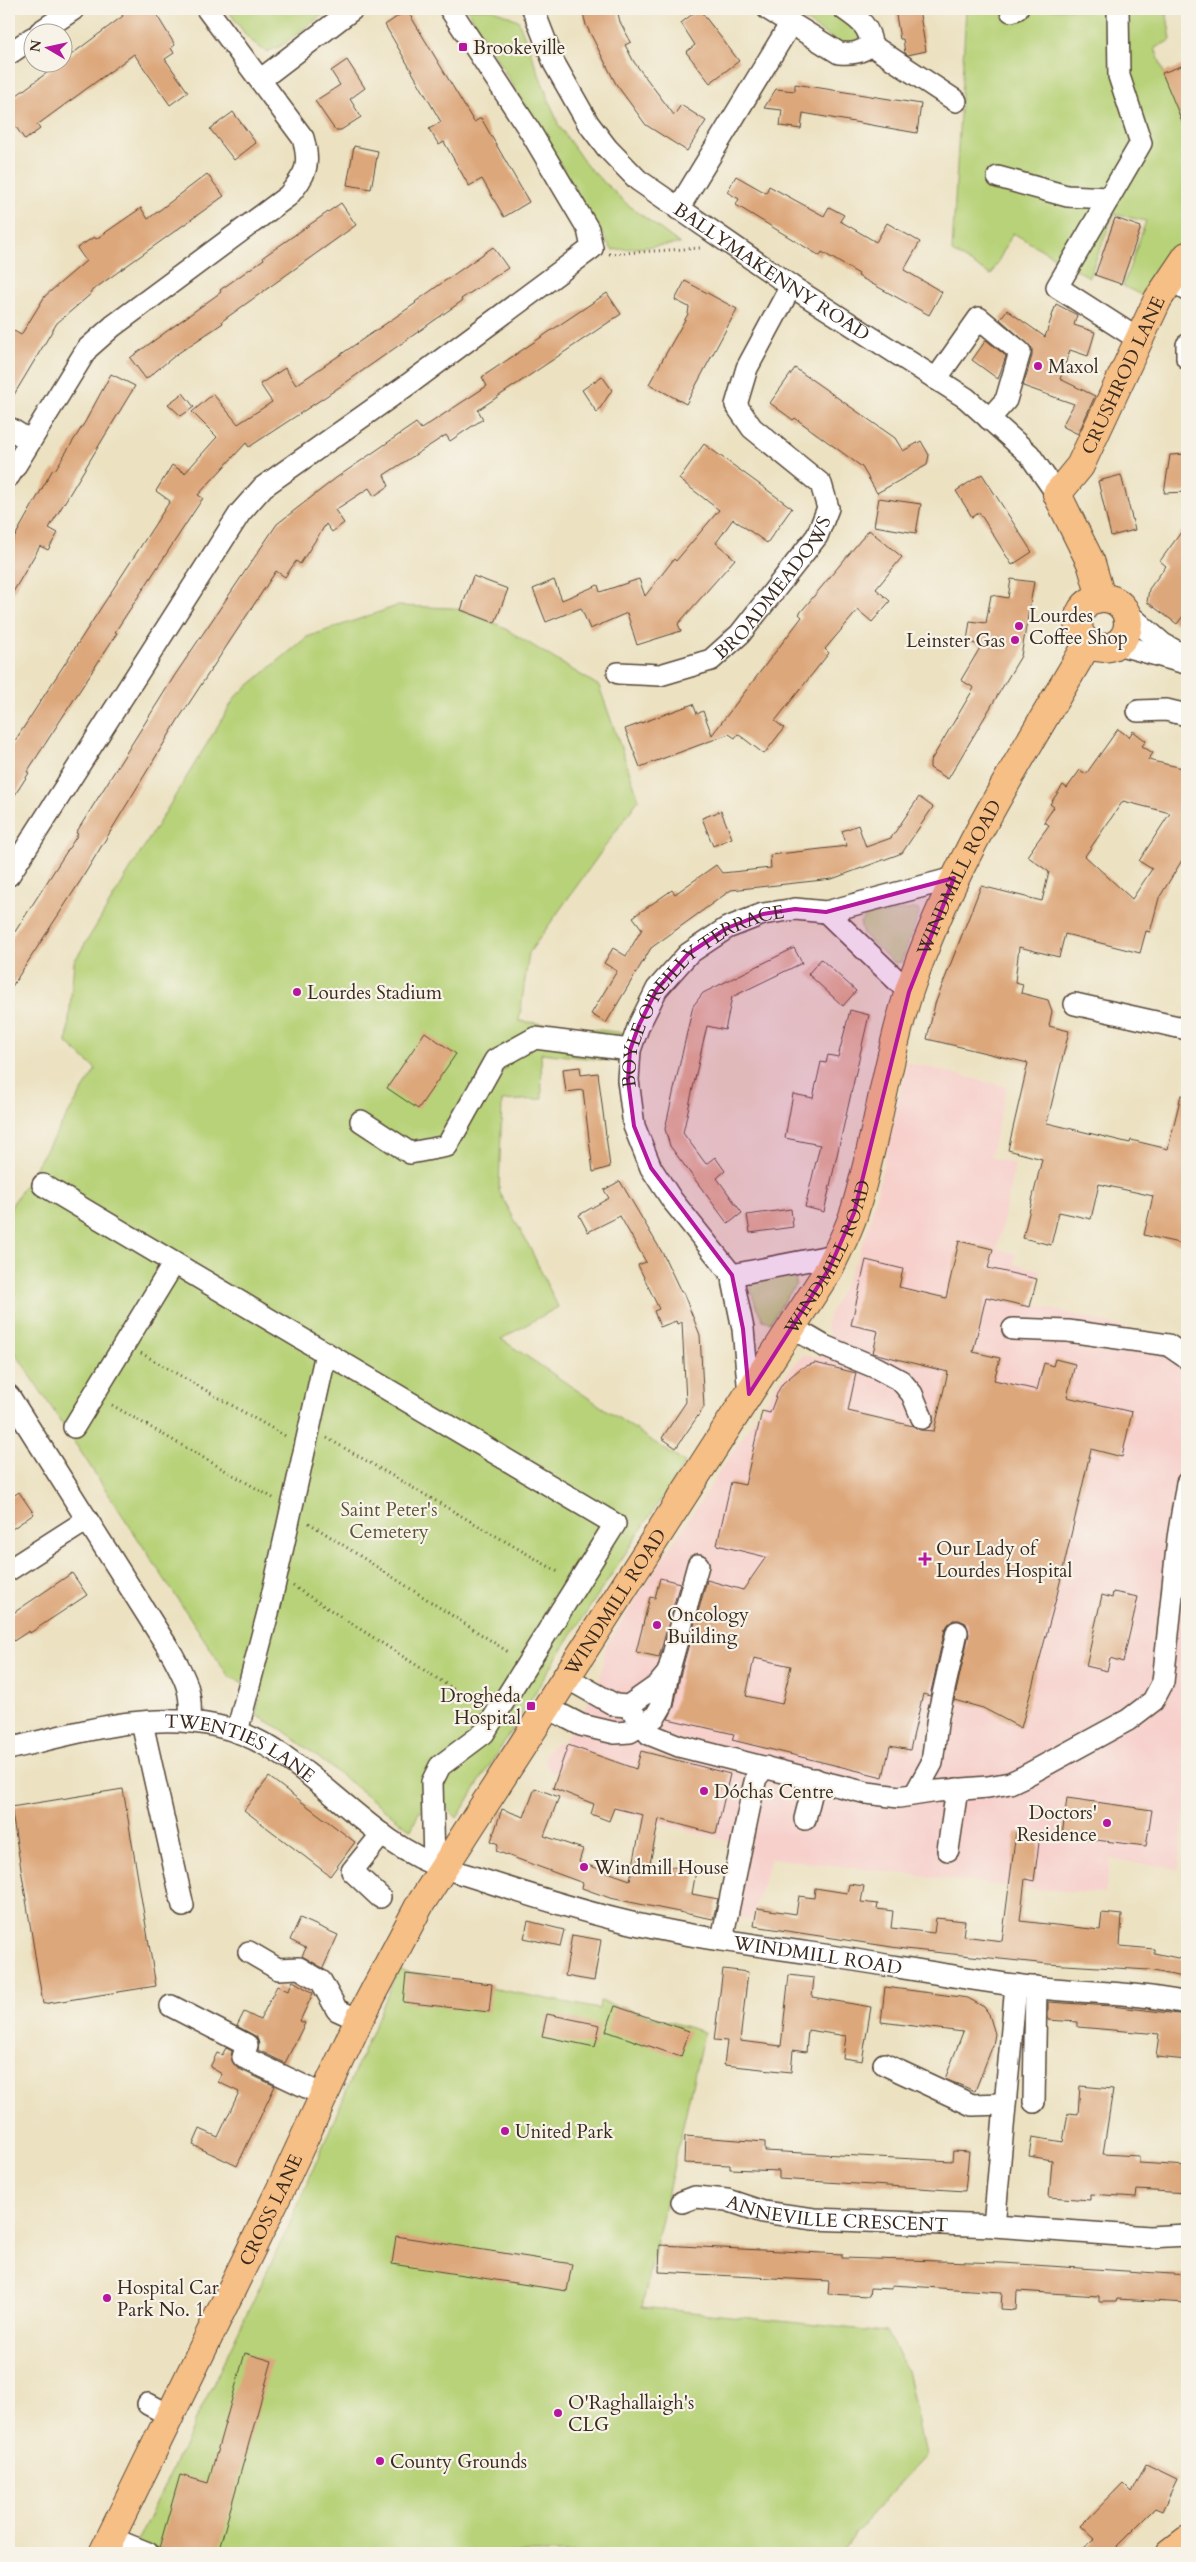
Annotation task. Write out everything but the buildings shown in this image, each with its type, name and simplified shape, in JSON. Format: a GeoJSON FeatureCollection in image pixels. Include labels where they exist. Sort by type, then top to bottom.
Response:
{"type":"FeatureCollection","features":[{"type":"Feature","properties":{"kind":"main road","name":"CRUSHROD LANE"},"geometry":{"type":"LineString","coordinates":[[1057,494],[1080,466],[1158,299],[1182,275]]}},
{"type":"Feature","properties":{"kind":"main road"},"geometry":{"type":"LineString","coordinates":[[1057,494],[1091,563],[1101,597]]}},
{"type":"Feature","properties":{"kind":"main road"},"geometry":{"type":"LineString","coordinates":[[1101,597],[1112,598],[1121,604],[1126,612],[1128,630],[1117,644],[1107,648],[1088,643],[1078,627],[1078,617],[1083,607],[1091,600],[1101,597]]}},
{"type":"Feature","properties":{"kind":"main road","name":"WINDMILL ROAD"},"geometry":{"type":"LineString","coordinates":[[438,1866],[548,1708],[748,1394],[793,1328],[836,1255],[854,1212],[867,1164],[883,1086],[909,992],[940,908],[1009,774],[1088,643]]}},
{"type":"Feature","properties":{"kind":"main road","name":"CROSS LANE"},"geometry":{"type":"LineString","coordinates":[[107,2546],[159,2410],[323,2095],[438,1866]]}},
{"type":"Feature","properties":{"kind":"main road"},"geometry":{"type":"LineString","coordinates":[[1170,2553],[1187,2540]]}},
{"type":"Feature","properties":{"kind":"street"},"geometry":{"type":"LineString","coordinates":[[55,22],[74,9]]}},
{"type":"Feature","properties":{"kind":"street"},"geometry":{"type":"LineString","coordinates":[[9,476],[87,349],[113,326],[288,196],[304,176],[308,156],[303,138],[207,9]]}},
{"type":"Feature","properties":{"kind":"street"},"geometry":{"type":"LineString","coordinates":[[260,80],[353,9]]}},
{"type":"Feature","properties":{"kind":"street"},"geometry":{"type":"LineString","coordinates":[[11,868],[240,513],[263,487],[413,381],[592,248],[588,229],[530,131],[450,9]]}},
{"type":"Feature","properties":{"kind":"street","name":"BALLYMAKENNY ROAD"},"geometry":{"type":"LineString","coordinates":[[534,9],[554,63],[588,123],[607,148],[638,180],[791,286],[966,398],[1029,454],[1057,494]]}},
{"type":"Feature","properties":{"kind":"street"},"geometry":{"type":"LineString","coordinates":[[768,9],[839,53],[851,54],[862,51],[871,45]]}},
{"type":"Feature","properties":{"kind":"street"},"geometry":{"type":"LineString","coordinates":[[844,9],[862,22],[870,35],[871,45]]}},
{"type":"Feature","properties":{"kind":"street"},"geometry":{"type":"LineString","coordinates":[[1118,9],[1118,76],[1141,142],[1056,287],[1138,339]]}},
{"type":"Feature","properties":{"kind":"street"},"geometry":{"type":"LineString","coordinates":[[678,209],[791,23]]}},
{"type":"Feature","properties":{"kind":"street"},"geometry":{"type":"LineString","coordinates":[[9,54],[22,45]]}},
{"type":"Feature","properties":{"kind":"street"},"geometry":{"type":"LineString","coordinates":[[871,45],[956,101]]}},
{"type":"Feature","properties":{"kind":"street"},"geometry":{"type":"LineString","coordinates":[[998,177],[1067,196],[1109,198]]}},
{"type":"Feature","properties":{"kind":"street","name":"BROADMEADOWS"},"geometry":{"type":"LineString","coordinates":[[618,673],[660,675],[711,660],[740,634],[817,536],[828,508],[821,484],[752,428],[736,405],[747,368],[791,286]]}},
{"type":"Feature","properties":{"kind":"street"},"geometry":{"type":"LineString","coordinates":[[936,379],[979,318],[1020,352],[1006,400],[989,419]]}},
{"type":"Feature","properties":{"kind":"street"},"geometry":{"type":"LineString","coordinates":[[1187,345],[1187,358]]}},
{"type":"Feature","properties":{"kind":"street"},"geometry":{"type":"LineString","coordinates":[[9,428],[30,441]]}},
{"type":"Feature","properties":{"kind":"street"},"geometry":{"type":"LineString","coordinates":[[1126,612],[1163,644],[1187,657]]}},
{"type":"Feature","properties":{"kind":"street"},"geometry":{"type":"LineString","coordinates":[[1117,644],[1187,664]]}},
{"type":"Feature","properties":{"kind":"street"},"geometry":{"type":"LineString","coordinates":[[1138,711],[1166,710],[1187,715]]}},
{"type":"Feature","properties":{"kind":"street","name":"BOYLE O'REILLY TERRACE"},"geometry":{"type":"LineString","coordinates":[[732,1275],[672,1200],[650,1168],[634,1126],[628,1080],[630,1050],[638,1025],[657,989],[688,954],[727,928],[763,914],[795,909],[826,912],[954,878]]}},
{"type":"Feature","properties":{"kind":"street"},"geometry":{"type":"LineString","coordinates":[[826,912],[909,992]]}},
{"type":"Feature","properties":{"kind":"street"},"geometry":{"type":"LineString","coordinates":[[1075,1004],[1187,1029]]}},
{"type":"Feature","properties":{"kind":"street"},"geometry":{"type":"LineString","coordinates":[[361,1122],[410,1153],[447,1146],[495,1060],[535,1038],[630,1050]]}},
{"type":"Feature","properties":{"kind":"street"},"geometry":{"type":"LineString","coordinates":[[43,1185],[615,1524],[484,1733],[440,1766],[432,1782],[438,1866]]}},
{"type":"Feature","properties":{"kind":"street"},"geometry":{"type":"LineString","coordinates":[[748,1394],[742,1329],[732,1275],[836,1255]]}},
{"type":"Feature","properties":{"kind":"street"},"geometry":{"type":"LineString","coordinates":[[74,1427],[174,1263]]}},
{"type":"Feature","properties":{"kind":"street"},"geometry":{"type":"LineString","coordinates":[[793,1328],[824,1346],[877,1368],[901,1381],[912,1394],[922,1418]]}},
{"type":"Feature","properties":{"kind":"street"},"geometry":{"type":"LineString","coordinates":[[1013,1329],[1068,1331],[1168,1345],[1187,1358]]}},
{"type":"Feature","properties":{"kind":"street"},"geometry":{"type":"LineString","coordinates":[[237,1732],[277,1575],[326,1353]]}},
{"type":"Feature","properties":{"kind":"street"},"geometry":{"type":"LineString","coordinates":[[9,1396],[172,1654],[188,1685],[191,1701],[190,1721]]}},
{"type":"Feature","properties":{"kind":"street"},"geometry":{"type":"LineString","coordinates":[[628,1706],[649,1734],[679,1746],[867,1793],[899,1797],[957,1789],[998,1786],[1025,1776],[1128,1720],[1153,1701],[1163,1682],[1178,1538],[1187,1483]]}},
{"type":"Feature","properties":{"kind":"street"},"geometry":{"type":"LineString","coordinates":[[9,1570],[87,1520]]}},
{"type":"Feature","properties":{"kind":"street"},"geometry":{"type":"LineString","coordinates":[[548,1708],[581,1725],[615,1733],[630,1732],[656,1717],[662,1705],[668,1673],[698,1565]]}},
{"type":"Feature","properties":{"kind":"street"},"geometry":{"type":"LineString","coordinates":[[915,1794],[932,1764],[938,1716],[957,1632]]}},
{"type":"Feature","properties":{"kind":"street"},"geometry":{"type":"LineString","coordinates":[[567,1678],[615,1705],[628,1706],[650,1691],[668,1673]]}},
{"type":"Feature","properties":{"kind":"street","name":"TWENTIES LANE"},"geometry":{"type":"LineString","coordinates":[[9,1750],[105,1726],[190,1721],[218,1726],[237,1732],[282,1753],[335,1798],[406,1852],[438,1866]]}},
{"type":"Feature","properties":{"kind":"street"},"geometry":{"type":"LineString","coordinates":[[142,1723],[183,1906]]}},
{"type":"Feature","properties":{"kind":"street"},"geometry":{"type":"LineString","coordinates":[[722,1940],[753,1790],[756,1778],[765,1767]]}},
{"type":"Feature","properties":{"kind":"street"},"geometry":{"type":"LineString","coordinates":[[805,1820],[815,1779]]}},
{"type":"Feature","properties":{"kind":"street"},"geometry":{"type":"LineString","coordinates":[[948,1850],[957,1789]]}},
{"type":"Feature","properties":{"kind":"street"},"geometry":{"type":"LineString","coordinates":[[380,1897],[352,1871],[382,1834]]}},
{"type":"Feature","properties":{"kind":"street","name":"WINDMILL ROAD"},"geometry":{"type":"LineString","coordinates":[[438,1866],[616,1919],[722,1940],[1026,1986],[1117,1994],[1187,2004]]}},
{"type":"Feature","properties":{"kind":"street"},"geometry":{"type":"LineString","coordinates":[[249,1952],[278,1969],[299,1968],[321,1981],[337,2010],[360,2020]]}},
{"type":"Feature","properties":{"kind":"street"},"geometry":{"type":"LineString","coordinates":[[1026,1986],[1034,2102]]}},
{"type":"Feature","properties":{"kind":"street"},"geometry":{"type":"LineString","coordinates":[[994,2226],[1004,2104],[1026,1986]]}},
{"type":"Feature","properties":{"kind":"street"},"geometry":{"type":"LineString","coordinates":[[171,2006],[246,2045],[243,2057],[323,2095]]}},
{"type":"Feature","properties":{"kind":"street"},"geometry":{"type":"LineString","coordinates":[[884,2064],[972,2105],[1004,2104]]}},
{"type":"Feature","properties":{"kind":"street","name":"ANNEVILLE CRESCENT"},"geometry":{"type":"LineString","coordinates":[[682,2202],[696,2197],[727,2200],[763,2212],[814,2219],[994,2226],[1149,2237],[1187,2235]]}},
{"type":"Feature","properties":{"kind":"street"},"geometry":{"type":"LineString","coordinates":[[107,2546],[148,2553]]}},
{"type":"Feature","properties":{"kind":"path"},"geometry":{"type":"LineString","coordinates":[[592,248],[612,255],[698,247],[707,252]]}},
{"type":"Feature","properties":{"kind":"path"},"geometry":{"type":"LineString","coordinates":[[125,1344],[307,1438],[578,1583]]}},
{"type":"Feature","properties":{"kind":"path"},"geometry":{"type":"LineString","coordinates":[[94,1394],[291,1510],[527,1664]]}},
{"type":"Feature","properties":{"kind":"path"},"geometry":{"type":"LineString","coordinates":[[277,1575],[495,1715]]}},
{"type":"Feature","properties":{"kind":"highlighted area"},"geometry":{"type":"Polygon","coordinates":[[[954,878],[909,992],[854,1213],[829,1269],[749,1394],[743,1329],[732,1275],[651,1168],[634,1126],[628,1080],[630,1050],[639,1025],[657,989],[688,954],[727,928],[763,914],[795,909],[826,912],[954,878]]]}},
{"type":"Feature","properties":{"kind":"shaded area","name":"Our Lady of Lourdes Hospital"},"geometry":{"type":"Polygon","coordinates":[[[907,1062],[1007,1087],[990,1157],[1015,1164],[997,1249],[1016,1254],[1014,1264],[1040,1270],[1032,1304],[1187,1344],[1187,1790],[1179,1869],[1110,1859],[1105,1894],[1023,1888],[771,1858],[751,1920],[720,1914],[736,1843],[614,1811],[625,1784],[592,1787],[550,1771],[544,1761],[547,1751],[555,1743],[563,1742],[599,1686],[606,1645],[778,1383],[803,1355],[818,1357],[829,1335],[827,1324],[829,1315],[857,1258],[869,1226],[907,1062]]]}},
{"type":"Feature","properties":{"kind":"green space"},"geometry":{"type":"Polygon","coordinates":[[[227,9],[330,9],[281,46],[266,52],[248,38],[227,9]]]}},
{"type":"Feature","properties":{"kind":"green space"},"geometry":{"type":"Polygon","coordinates":[[[467,9],[492,9],[518,20],[559,126],[587,166],[627,204],[680,244],[612,250],[467,9]]]}},
{"type":"Feature","properties":{"kind":"green space"},"geometry":{"type":"Polygon","coordinates":[[[787,9],[826,9],[861,31],[860,43],[844,46],[787,9]]]}},
{"type":"Feature","properties":{"kind":"green space"},"geometry":{"type":"Polygon","coordinates":[[[966,9],[1166,9],[1171,40],[1155,48],[1187,135],[1187,235],[1145,297],[1123,286],[1146,221],[1114,214],[1089,277],[1013,233],[991,275],[952,252],[966,9]]]}},
{"type":"Feature","properties":{"kind":"green space","name":"Saint Peter's Cemetery"},"geometry":{"type":"Polygon","coordinates":[[[397,606],[454,608],[499,625],[599,686],[639,799],[529,953],[519,1021],[625,1033],[622,1062],[541,1053],[542,1099],[502,1101],[499,1191],[531,1250],[558,1307],[501,1339],[685,1463],[557,1657],[457,1818],[446,1807],[419,1812],[411,1830],[283,1730],[256,1715],[261,1689],[229,1677],[9,1343],[9,1210],[96,1069],[67,1043],[74,962],[236,696],[307,637],[397,606]]]}},
{"type":"Feature","properties":{"kind":"green space"},"geometry":{"type":"Polygon","coordinates":[[[918,910],[919,914],[901,962],[894,963],[863,934],[860,922],[868,915],[918,910]]]}},
{"type":"Feature","properties":{"kind":"green space"},"geometry":{"type":"Polygon","coordinates":[[[791,1272],[795,1275],[796,1284],[770,1322],[763,1320],[752,1296],[751,1288],[753,1283],[765,1277],[791,1272]]]}},
{"type":"Feature","properties":{"kind":"green space","name":"O'Raghallaigh's CLG"},"geometry":{"type":"Polygon","coordinates":[[[398,1970],[599,2009],[600,2001],[704,2032],[642,2307],[886,2332],[907,2370],[925,2456],[855,2533],[841,2553],[132,2553],[287,2230],[398,1970]]]}},
{"type":"Feature","properties":{"kind":"place","name":"Brookeville"},"geometry":{"type":"Point","coordinates":[463,47]}},
{"type":"Feature","properties":{"kind":"place","name":"Maxol"},"geometry":{"type":"Point","coordinates":[1038,366]}},
{"type":"Feature","properties":{"kind":"place","name":"Lourdes Coffee Shop"},"geometry":{"type":"Point","coordinates":[1019,626]}},
{"type":"Feature","properties":{"kind":"place","name":"Leinster Gas"},"geometry":{"type":"Point","coordinates":[1015,640]}},
{"type":"Feature","properties":{"kind":"place","name":"Lourdes Stadium"},"geometry":{"type":"Point","coordinates":[297,992]}},
{"type":"Feature","properties":{"kind":"place","name":"Our Lady of Lourdes Hospital"},"geometry":{"type":"Point","coordinates":[925,1559]}},
{"type":"Feature","properties":{"kind":"place","name":"Oncology Building"},"geometry":{"type":"Point","coordinates":[657,1625]}},
{"type":"Feature","properties":{"kind":"place","name":"Drogheda Hospital"},"geometry":{"type":"Point","coordinates":[531,1706]}},
{"type":"Feature","properties":{"kind":"place","name":"Dóchas Centre"},"geometry":{"type":"Point","coordinates":[704,1791]}},
{"type":"Feature","properties":{"kind":"place","name":"Doctors' Residence"},"geometry":{"type":"Point","coordinates":[1107,1823]}},
{"type":"Feature","properties":{"kind":"place","name":"Windmill House"},"geometry":{"type":"Point","coordinates":[584,1867]}},
{"type":"Feature","properties":{"kind":"place","name":"United Park"},"geometry":{"type":"Point","coordinates":[505,2131]}},
{"type":"Feature","properties":{"kind":"place","name":"Hospital Car Park No. 1"},"geometry":{"type":"Point","coordinates":[107,2298]}},
{"type":"Feature","properties":{"kind":"place","name":"O'Raghallaigh's CLG"},"geometry":{"type":"Point","coordinates":[558,2413]}},
{"type":"Feature","properties":{"kind":"place","name":"County Grounds"},"geometry":{"type":"Point","coordinates":[380,2461]}}]}
